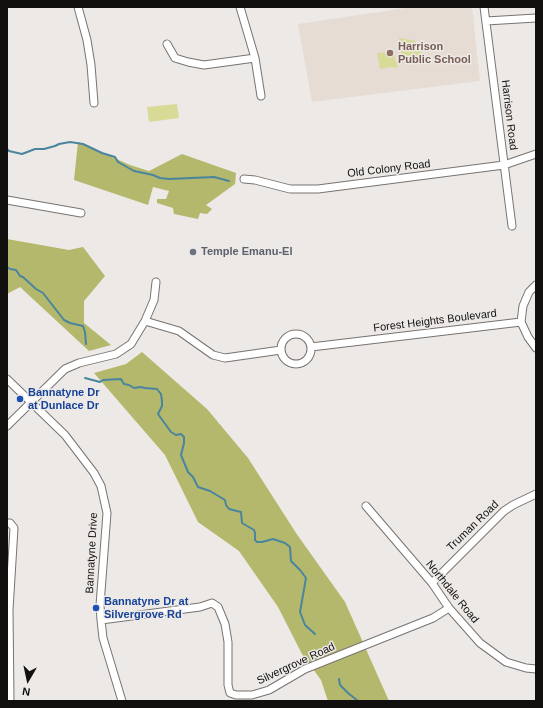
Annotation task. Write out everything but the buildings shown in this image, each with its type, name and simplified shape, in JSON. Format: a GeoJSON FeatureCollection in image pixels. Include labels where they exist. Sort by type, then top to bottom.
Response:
{"type":"FeatureCollection","features":[{"type":"Feature","properties":{"kind":"street"},"geometry":{"type":"LineString","coordinates":[[78,7],[87,40],[91,65],[94,103]]}},
{"type":"Feature","properties":{"kind":"street"},"geometry":{"type":"LineString","coordinates":[[240,7],[255,58],[261,96]]}},
{"type":"Feature","properties":{"kind":"street","name":"Harrison Road"},"geometry":{"type":"LineString","coordinates":[[484,7],[512,226]]}},
{"type":"Feature","properties":{"kind":"street"},"geometry":{"type":"LineString","coordinates":[[486,21],[536,18]]}},
{"type":"Feature","properties":{"kind":"street"},"geometry":{"type":"LineString","coordinates":[[167,44],[175,58],[196,64],[204,65],[255,58]]}},
{"type":"Feature","properties":{"kind":"street","name":"Old Colony Road"},"geometry":{"type":"LineString","coordinates":[[244,179],[255,180],[290,189],[318,189],[504,165],[536,154]]}},
{"type":"Feature","properties":{"kind":"street"},"geometry":{"type":"LineString","coordinates":[[7,200],[81,213]]}},
{"type":"Feature","properties":{"kind":"street"},"geometry":{"type":"LineString","coordinates":[[7,426],[65,369],[79,363],[116,354],[131,344],[145,321],[154,300],[156,282]]}},
{"type":"Feature","properties":{"kind":"street"},"geometry":{"type":"LineString","coordinates":[[536,284],[529,292],[523,306],[522,322],[528,338],[536,348]]}},
{"type":"Feature","properties":{"kind":"street"},"geometry":{"type":"LineString","coordinates":[[145,321],[179,331],[213,355],[225,358],[281,350]]}},
{"type":"Feature","properties":{"kind":"street","name":"Forest Heights Boulevard"},"geometry":{"type":"LineString","coordinates":[[311,347],[522,322]]}},
{"type":"Feature","properties":{"kind":"street"},"geometry":{"type":"LineString","coordinates":[[294,334],[303,335],[311,347],[309,357],[305,361],[298,364],[288,361],[284,357],[281,350],[283,341],[290,335],[294,334]]}},
{"type":"Feature","properties":{"kind":"street","name":"Bannatyne Drive"},"geometry":{"type":"LineString","coordinates":[[7,379],[65,435],[94,473],[101,486],[107,513],[100,605],[101,620],[103,638],[122,701]]}},
{"type":"Feature","properties":{"kind":"street","name":"Truman Road"},"geometry":{"type":"LineString","coordinates":[[432,582],[498,516],[513,504],[536,494]]}},
{"type":"Feature","properties":{"kind":"street","name":"Northdale Road"},"geometry":{"type":"LineString","coordinates":[[366,506],[432,582],[449,608],[480,643],[506,662],[526,668],[536,669]]}},
{"type":"Feature","properties":{"kind":"street"},"geometry":{"type":"LineString","coordinates":[[7,523],[10,523],[14,528],[10,610],[10,701]]}},
{"type":"Feature","properties":{"kind":"street","name":"Silvergrove Road"},"geometry":{"type":"LineString","coordinates":[[101,620],[200,607],[212,603],[218,607],[225,624],[228,642],[228,686],[230,693],[236,696],[252,695],[269,690],[305,669],[433,618],[449,608]]}},
{"type":"Feature","properties":{"kind":"shaded area","name":"Harrison Public School"},"geometry":{"type":"Polygon","coordinates":[[[412,7],[472,7],[480,81],[312,102],[298,24],[412,7]]]}},
{"type":"Feature","properties":{"kind":"green space"},"geometry":{"type":"Polygon","coordinates":[[[399,38],[416,41],[415,47],[421,51],[423,65],[402,62],[399,38]]]}},
{"type":"Feature","properties":{"kind":"green space"},"geometry":{"type":"Polygon","coordinates":[[[394,52],[395,61],[398,65],[397,68],[392,67],[380,69],[377,53],[394,52]]]}},
{"type":"Feature","properties":{"kind":"green space"},"geometry":{"type":"Polygon","coordinates":[[[177,104],[179,118],[149,122],[147,107],[177,104]]]}},
{"type":"Feature","properties":{"kind":"green space"},"geometry":{"type":"Polygon","coordinates":[[[78,142],[130,165],[149,171],[182,154],[236,173],[235,184],[206,205],[212,209],[207,214],[200,213],[198,219],[174,214],[173,208],[157,203],[157,199],[166,199],[169,191],[153,187],[148,205],[74,180],[78,142]]]}},
{"type":"Feature","properties":{"kind":"green space"},"geometry":{"type":"Polygon","coordinates":[[[7,239],[69,250],[83,247],[105,276],[84,301],[84,323],[111,345],[89,351],[20,287],[7,294],[7,239]]]}},
{"type":"Feature","properties":{"kind":"green space"},"geometry":{"type":"Polygon","coordinates":[[[142,352],[207,409],[248,458],[296,533],[345,602],[389,701],[328,701],[321,680],[302,654],[278,607],[239,551],[198,522],[165,455],[94,373],[126,364],[142,352]]]}},
{"type":"Feature","properties":{"kind":"waterway"},"geometry":{"type":"LineString","coordinates":[[7,149],[9,151],[22,154],[35,149],[44,149],[70,142],[83,144],[115,157],[118,162],[134,171],[160,178],[214,177],[229,181]]}},
{"type":"Feature","properties":{"kind":"waterway"},"geometry":{"type":"LineString","coordinates":[[7,267],[16,270],[20,276],[43,293],[64,320],[83,326],[86,344]]}},
{"type":"Feature","properties":{"kind":"waterway"},"geometry":{"type":"LineString","coordinates":[[85,378],[100,382],[103,380],[121,379],[124,384],[134,388],[140,387],[157,389],[161,394],[162,401],[162,406],[158,414],[171,432],[176,435],[181,434],[184,437],[181,455],[188,472],[193,477],[198,487],[210,491],[225,500],[229,509],[241,512],[242,523],[254,530],[255,540],[257,542],[273,539],[285,543],[290,547],[291,561],[306,578],[300,612],[305,625],[315,634]]}},
{"type":"Feature","properties":{"kind":"waterway"},"geometry":{"type":"LineString","coordinates":[[339,679],[340,685],[358,701]]}},
{"type":"Feature","properties":{"kind":"place","name":"Harrison Public School"},"geometry":{"type":"Point","coordinates":[390,53]}},
{"type":"Feature","properties":{"kind":"place","name":"Temple Emanu-El"},"geometry":{"type":"Point","coordinates":[193,252]}},
{"type":"Feature","properties":{"kind":"place","name":"Bannatyne Dr at Dunlace Dr"},"geometry":{"type":"Point","coordinates":[20,399]}},
{"type":"Feature","properties":{"kind":"place","name":"Bannatyne Dr at Silvergrove Rd"},"geometry":{"type":"Point","coordinates":[96,608]}}]}
